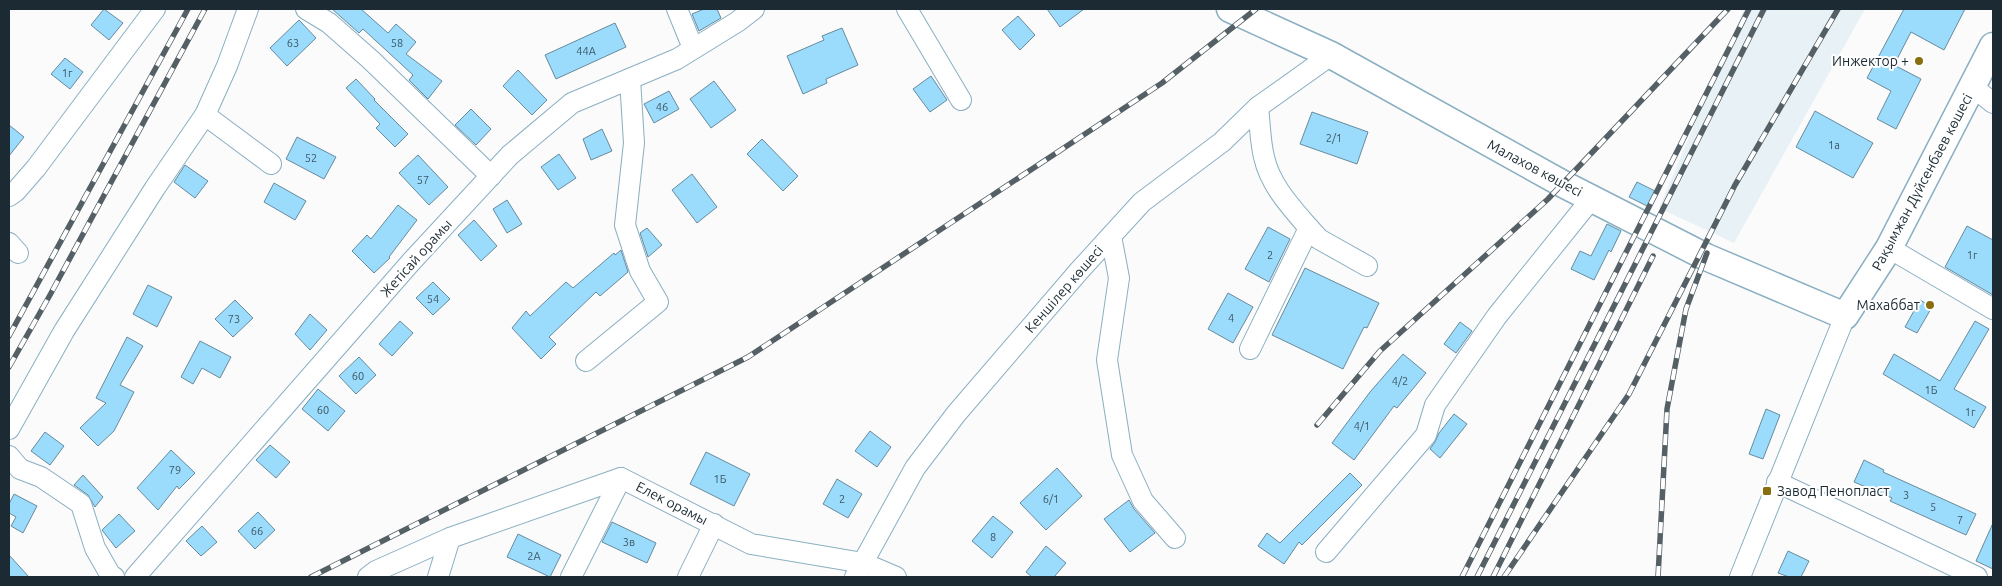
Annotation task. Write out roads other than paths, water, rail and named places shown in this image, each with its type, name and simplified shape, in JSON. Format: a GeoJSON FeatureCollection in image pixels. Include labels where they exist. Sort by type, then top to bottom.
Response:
{"type":"FeatureCollection","features":[{"type":"Feature","properties":{"kind":"main road","name":"Малахов көшесі"},"geometry":{"type":"LineString","coordinates":[[1230,9],[1331,55],[1592,198],[1706,256],[1846,316]]}},
{"type":"Feature","properties":{"kind":"main road","name":"Рақымжан Дүйсенбаев көшесі"},"geometry":{"type":"LineString","coordinates":[[1846,316],[1889,248],[1993,46]]}},
{"type":"Feature","properties":{"kind":"street"},"geometry":{"type":"LineString","coordinates":[[9,196],[16,191],[36,168],[154,9]]}},
{"type":"Feature","properties":{"kind":"street"},"geometry":{"type":"LineString","coordinates":[[9,429],[64,331],[155,188],[205,115],[228,66],[248,9]]}},
{"type":"Feature","properties":{"kind":"street"},"geometry":{"type":"LineString","coordinates":[[306,9],[329,23],[371,60],[491,176]]}},
{"type":"Feature","properties":{"kind":"street"},"geometry":{"type":"LineString","coordinates":[[677,9],[692,48]]}},
{"type":"Feature","properties":{"kind":"street","name":"Жетісай орамы"},"geometry":{"type":"LineString","coordinates":[[135,577],[412,262],[510,155],[572,103],[677,59],[737,22],[754,9]]}},
{"type":"Feature","properties":{"kind":"street"},"geometry":{"type":"LineString","coordinates":[[907,9],[961,100]]}},
{"type":"Feature","properties":{"kind":"street","name":"Кеншілер көшесі"},"geometry":{"type":"LineString","coordinates":[[859,570],[915,468],[956,414],[1142,202],[1222,142],[1258,106],[1331,55]]}},
{"type":"Feature","properties":{"kind":"street"},"geometry":{"type":"LineString","coordinates":[[586,361],[658,302],[640,272],[625,225],[634,143],[630,79]]}},
{"type":"Feature","properties":{"kind":"street"},"geometry":{"type":"LineString","coordinates":[[1973,87],[1993,103]]}},
{"type":"Feature","properties":{"kind":"street"},"geometry":{"type":"LineString","coordinates":[[1258,106],[1264,157],[1272,180],[1289,205],[1319,238],[1367,266]]}},
{"type":"Feature","properties":{"kind":"street"},"geometry":{"type":"LineString","coordinates":[[205,115],[271,164]]}},
{"type":"Feature","properties":{"kind":"street"},"geometry":{"type":"LineString","coordinates":[[1326,552],[1426,435],[1435,405],[1486,332],[1592,198]]}},
{"type":"Feature","properties":{"kind":"street"},"geometry":{"type":"LineString","coordinates":[[1250,349],[1309,228]]}},
{"type":"Feature","properties":{"kind":"street"},"geometry":{"type":"LineString","coordinates":[[1111,236],[1119,278],[1108,360],[1122,455],[1144,502],[1175,538]]}},
{"type":"Feature","properties":{"kind":"street"},"geometry":{"type":"LineString","coordinates":[[1889,248],[1993,309]]}},
{"type":"Feature","properties":{"kind":"street","name":"Рақымжан Дүйсенбаев көшесі"},"geometry":{"type":"LineString","coordinates":[[1740,577],[1846,316]]}},
{"type":"Feature","properties":{"kind":"street"},"geometry":{"type":"LineString","coordinates":[[9,456],[20,469],[41,477],[81,504],[95,548],[111,576],[114,577]]}},
{"type":"Feature","properties":{"kind":"street"},"geometry":{"type":"LineString","coordinates":[[571,577],[621,478]]}},
{"type":"Feature","properties":{"kind":"street","name":"Елек орамы"},"geometry":{"type":"LineString","coordinates":[[368,577],[376,571],[450,538],[621,478],[752,544],[896,577]]}},
{"type":"Feature","properties":{"kind":"street"},"geometry":{"type":"LineString","coordinates":[[1777,482],[1977,577]]}},
{"type":"Feature","properties":{"kind":"street"},"geometry":{"type":"LineString","coordinates":[[688,577],[714,524]]}},
{"type":"Feature","properties":{"kind":"street"},"geometry":{"type":"LineString","coordinates":[[438,577],[450,538]]}},
{"type":"Feature","properties":{"kind":"railway"},"geometry":{"type":"LineString","coordinates":[[9,336],[188,9]]}},
{"type":"Feature","properties":{"kind":"railway"},"geometry":{"type":"LineString","coordinates":[[9,367],[205,9]]}},
{"type":"Feature","properties":{"kind":"railway"},"geometry":{"type":"LineString","coordinates":[[311,577],[748,357],[1162,83],[1256,9]]}},
{"type":"Feature","properties":{"kind":"railway"},"geometry":{"type":"LineString","coordinates":[[1317,425],[1380,351],[1548,199],[1728,9]]}},
{"type":"Feature","properties":{"kind":"railway"},"geometry":{"type":"LineString","coordinates":[[1462,577],[1749,9]]}},
{"type":"Feature","properties":{"kind":"railway"},"geometry":{"type":"LineString","coordinates":[[1477,577],[1764,9]]}},
{"type":"Feature","properties":{"kind":"railway"},"geometry":{"type":"LineString","coordinates":[[1504,577],[1629,394],[1735,185],[1838,9]]}},
{"type":"Feature","properties":{"kind":"railway"},"geometry":{"type":"LineString","coordinates":[[1658,577],[1667,409],[1686,309],[1707,253]]}},
{"type":"Feature","properties":{"kind":"railway"},"geometry":{"type":"LineString","coordinates":[[1493,577],[1653,256]]}},
{"type":"Feature","properties":{"kind":"place","name":"Инжектор +"},"geometry":{"type":"Point","coordinates":[1919,61]}},
{"type":"Feature","properties":{"kind":"place","name":"Махаббат"},"geometry":{"type":"Point","coordinates":[1930,305]}},
{"type":"Feature","properties":{"kind":"place","name":"Завод Пенопласт"},"geometry":{"type":"Point","coordinates":[1767,491]}}]}
